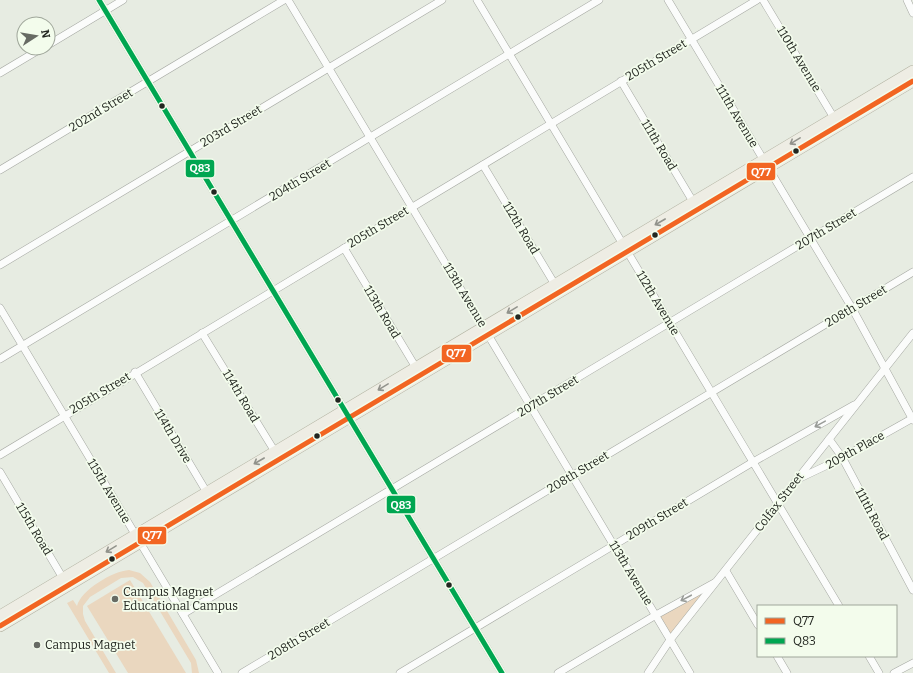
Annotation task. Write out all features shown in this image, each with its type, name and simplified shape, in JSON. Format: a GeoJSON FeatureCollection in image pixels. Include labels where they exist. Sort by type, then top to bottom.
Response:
{"type":"FeatureCollection","features":[{"type":"Feature","properties":{"kind":"main road"},"geometry":{"type":"LineString","coordinates":[[766,163],[834,118],[913,71]]}},
{"type":"Feature","properties":{"kind":"main road"},"geometry":{"type":"LineString","coordinates":[[0,623],[138,538],[419,372],[766,163],[913,81]]}},
{"type":"Feature","properties":{"kind":"street"},"geometry":{"type":"LineString","coordinates":[[99,0],[502,673]]}},
{"type":"Feature","properties":{"kind":"street"},"geometry":{"type":"LineString","coordinates":[[56,40],[123,0]]}},
{"type":"Feature","properties":{"kind":"street","name":"202nd Street"},"geometry":{"type":"LineString","coordinates":[[0,170],[284,0]]}},
{"type":"Feature","properties":{"kind":"street","name":"113th Avenue"},"geometry":{"type":"LineString","coordinates":[[288,0],[690,673]]}},
{"type":"Feature","properties":{"kind":"street","name":"203rd Street"},"geometry":{"type":"LineString","coordinates":[[0,265],[442,0]]}},
{"type":"Feature","properties":{"kind":"street","name":"112th Avenue"},"geometry":{"type":"LineString","coordinates":[[477,0],[838,605]]}},
{"type":"Feature","properties":{"kind":"street","name":"204th Street"},"geometry":{"type":"LineString","coordinates":[[0,359],[599,0]]}},
{"type":"Feature","properties":{"kind":"street","name":"111th Avenue"},"geometry":{"type":"LineString","coordinates":[[668,0],[852,308],[886,367],[913,419]]}},
{"type":"Feature","properties":{"kind":"street","name":"205th Street"},"geometry":{"type":"LineString","coordinates":[[0,455],[135,372],[757,0]]}},
{"type":"Feature","properties":{"kind":"street","name":"110th Avenue"},"geometry":{"type":"LineString","coordinates":[[763,0],[834,118]]}},
{"type":"Feature","properties":{"kind":"street"},"geometry":{"type":"LineString","coordinates":[[907,0],[913,13]]}},
{"type":"Feature","properties":{"kind":"street"},"geometry":{"type":"LineString","coordinates":[[0,73],[29,56]]}},
{"type":"Feature","properties":{"kind":"street","name":"111th Road"},"geometry":{"type":"LineString","coordinates":[[621,81],[695,206]]}},
{"type":"Feature","properties":{"kind":"street","name":"112th Road"},"geometry":{"type":"LineString","coordinates":[[483,165],[557,288]]}},
{"type":"Feature","properties":{"kind":"street","name":"207th Street"},"geometry":{"type":"LineString","coordinates":[[183,614],[913,177]]}},
{"type":"Feature","properties":{"kind":"street","name":"113th Road"},"geometry":{"type":"LineString","coordinates":[[344,248],[419,372]]}},
{"type":"Feature","properties":{"kind":"street","name":"208th Street"},"geometry":{"type":"LineString","coordinates":[[242,673],[913,272]]}},
{"type":"Feature","properties":{"kind":"street","name":"115th Avenue"},"geometry":{"type":"LineString","coordinates":[[0,308],[218,673]]}},
{"type":"Feature","properties":{"kind":"street","name":"114th Road"},"geometry":{"type":"LineString","coordinates":[[202,333],[277,456]]}},
{"type":"Feature","properties":{"kind":"street","name":"Colfax Street"},"geometry":{"type":"LineString","coordinates":[[648,673],[670,640],[726,571],[854,405],[913,333]]}},
{"type":"Feature","properties":{"kind":"street","name":"114th Drive"},"geometry":{"type":"LineString","coordinates":[[135,372],[209,496]]}},
{"type":"Feature","properties":{"kind":"street","name":"209th Street"},"geometry":{"type":"LineString","coordinates":[[400,673],[753,462],[854,405]]}},
{"type":"Feature","properties":{"kind":"street","name":"209th Place"},"geometry":{"type":"LineString","coordinates":[[797,479],[913,419]]}},
{"type":"Feature","properties":{"kind":"street","name":"111th Road"},"geometry":{"type":"LineString","coordinates":[[829,439],[842,457],[913,590]]}},
{"type":"Feature","properties":{"kind":"street","name":"115th Road"},"geometry":{"type":"LineString","coordinates":[[0,472],[65,582]]}},
{"type":"Feature","properties":{"kind":"street"},"geometry":{"type":"LineString","coordinates":[[726,571],[757,623]]}},
{"type":"Feature","properties":{"kind":"street"},"geometry":{"type":"LineString","coordinates":[[558,673],[656,615],[716,582]]}},
{"type":"Feature","properties":{"kind":"street"},"geometry":{"type":"LineString","coordinates":[[778,657],[787,673]]}},
{"type":"Feature","properties":{"kind":"street"},"geometry":{"type":"LineString","coordinates":[[870,657],[879,673]]}},
{"type":"Feature","properties":{"kind":"street"},"geometry":{"type":"LineString","coordinates":[[894,673],[913,663]]}},
{"type":"Feature","properties":{"kind":"shaded area"},"geometry":{"type":"Polygon","coordinates":[[[129,570],[140,573],[150,582],[196,660],[199,673],[192,673],[191,663],[143,583],[133,577],[121,578],[90,597],[83,606],[85,621],[116,673],[109,673],[67,603],[73,600],[77,606],[85,594],[98,582],[122,571],[129,570]]]}},
{"type":"Feature","properties":{"kind":"shaded area"},"geometry":{"type":"Polygon","coordinates":[[[130,580],[186,673],[128,673],[87,606],[130,580]]]}},
{"type":"Feature","properties":{"kind":"shaded area"},"geometry":{"type":"Polygon","coordinates":[[[705,591],[670,637],[657,616],[705,591]]]}},
{"type":"Feature","properties":{"kind":"transit line","name":"Q83"},"geometry":{"type":"LineString","coordinates":[[99,0],[502,673]]}},
{"type":"Feature","properties":{"kind":"transit line","name":"Q77"},"geometry":{"type":"LineString","coordinates":[[0,626],[913,81]]}},
{"type":"Feature","properties":{"kind":"place","name":"Campus Magnet Educational Campus"},"geometry":{"type":"Point","coordinates":[115,599]}},
{"type":"Feature","properties":{"kind":"place","name":"Campus Magnet"},"geometry":{"type":"Point","coordinates":[37,645]}}]}
